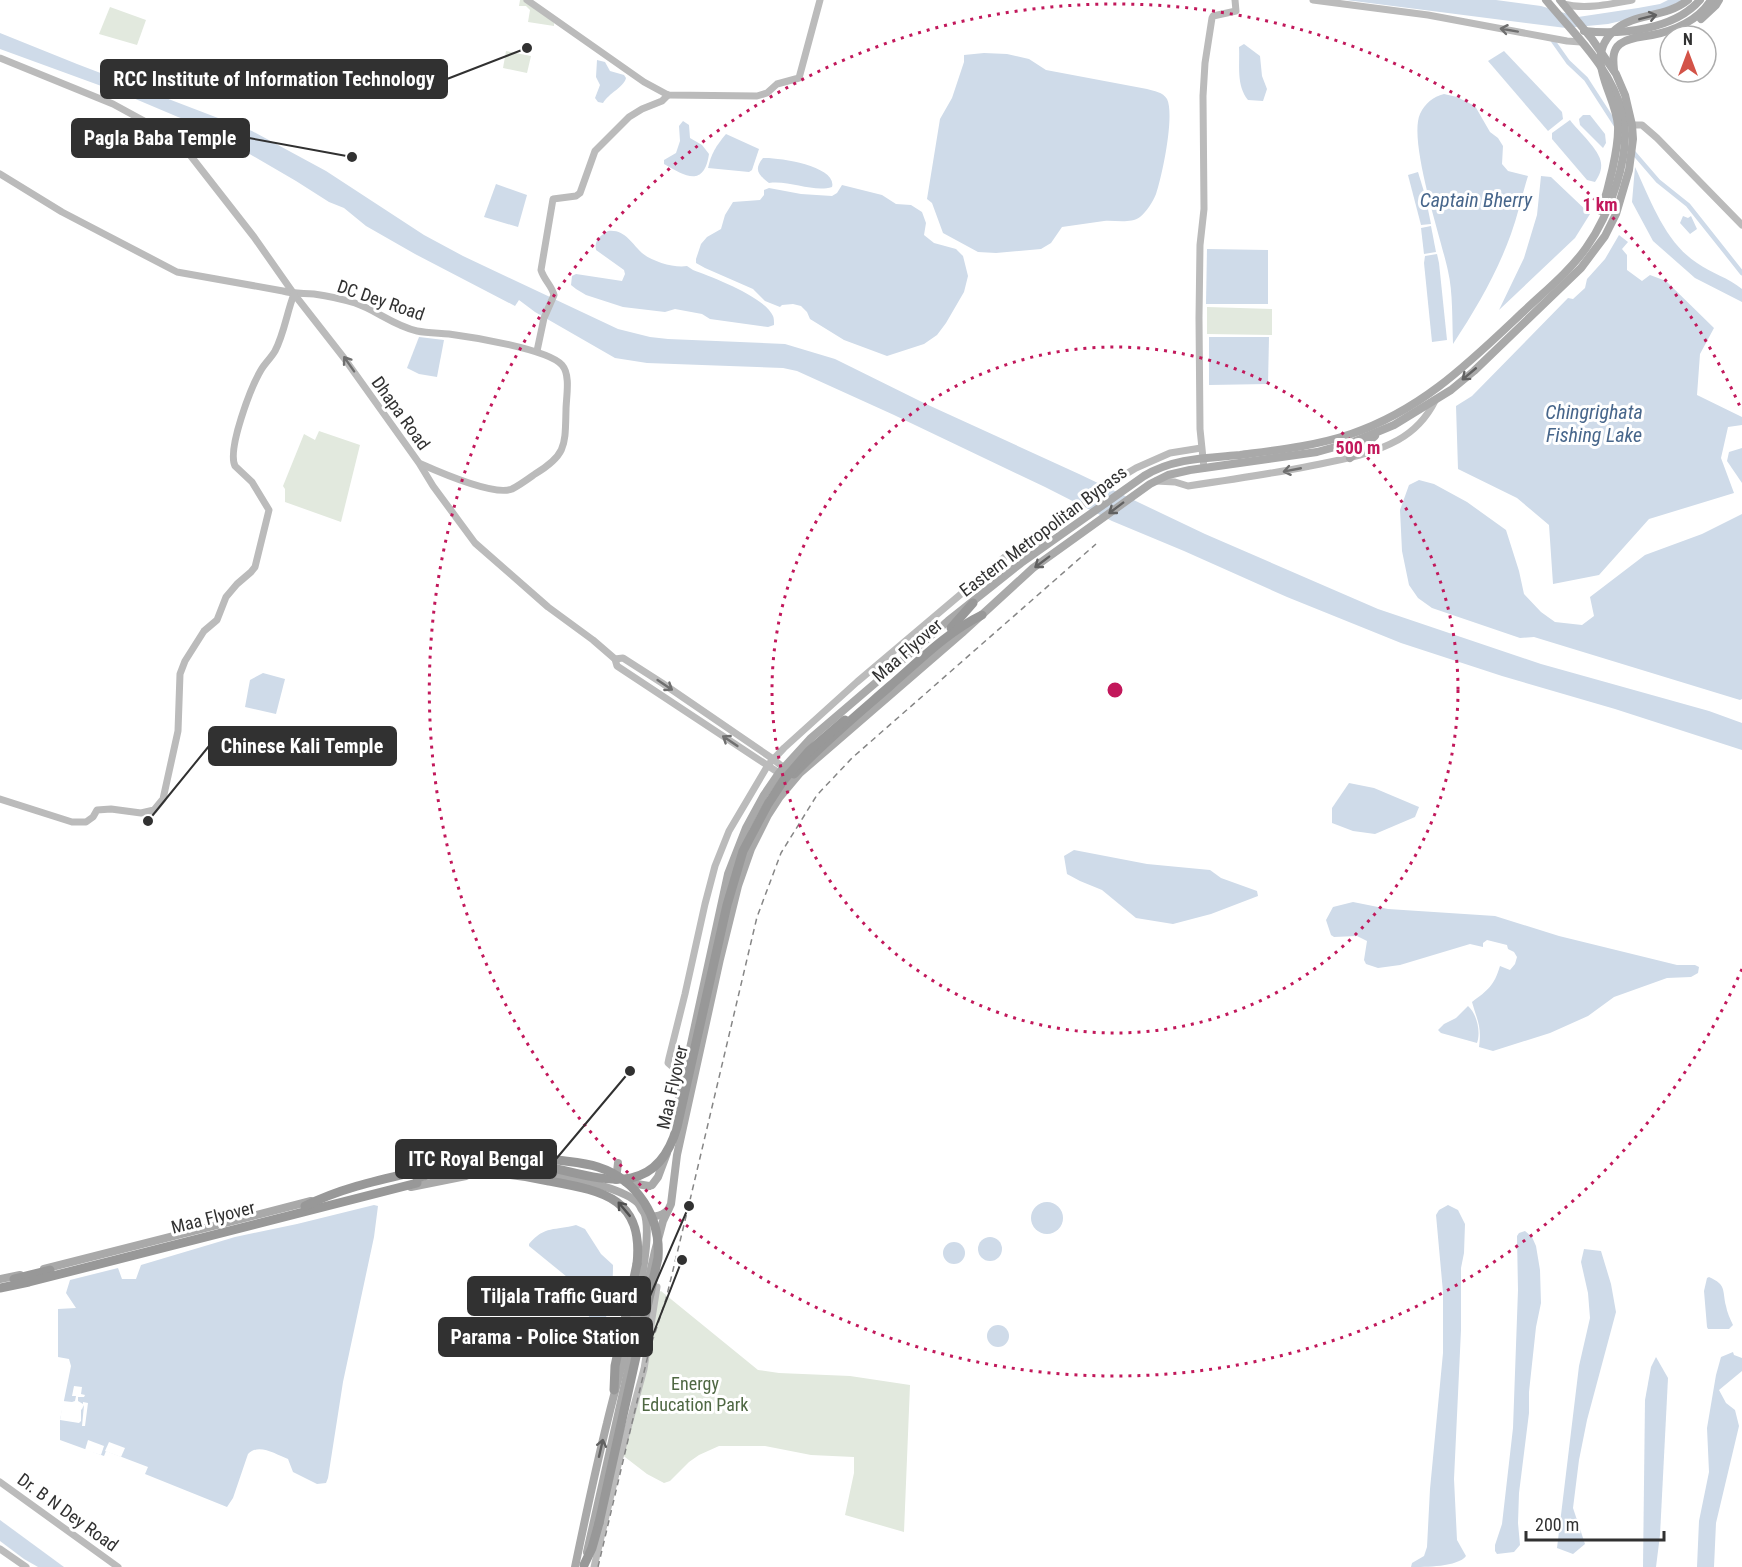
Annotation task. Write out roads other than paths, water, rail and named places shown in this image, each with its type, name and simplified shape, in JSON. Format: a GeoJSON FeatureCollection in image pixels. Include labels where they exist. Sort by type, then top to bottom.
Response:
{"type":"FeatureCollection","features":[{"type":"Feature","properties":{"kind":"highway","name":"Maa Flyover"},"geometry":{"type":"LineString","coordinates":[[0,1289],[457,1174],[486,1169],[522,1168],[616,1185],[645,1179],[660,1168],[673,1151],[678,1138],[719,952],[736,884],[753,837],[772,804],[794,775],[848,720],[958,621],[973,603]]}},
{"type":"Feature","properties":{"kind":"highway","name":"Maa Flyover"},"geometry":{"type":"LineString","coordinates":[[0,1280],[478,1164],[517,1162],[603,1179],[620,1180],[640,1175],[659,1163],[669,1149],[677,1127],[722,926],[743,852],[768,804],[783,781],[809,752],[959,627],[981,615]]}},
{"type":"Feature","properties":{"kind":"highway"},"geometry":{"type":"LineString","coordinates":[[305,1206],[337,1191],[465,1159],[498,1155],[548,1158],[597,1167],[621,1178],[639,1195],[655,1223],[658,1258],[592,1548],[581,1566]]}},
{"type":"Feature","properties":{"kind":"highway"},"geometry":{"type":"LineString","coordinates":[[457,1174],[478,1172],[514,1174],[580,1187],[606,1195],[626,1211],[636,1229],[638,1255],[615,1366],[614,1390]]}},
{"type":"Feature","properties":{"kind":"main road","name":"Eastern Metropolitan Bypass"},"geometry":{"type":"LineString","coordinates":[[1546,0],[1578,33]]}},
{"type":"Feature","properties":{"kind":"main road"},"geometry":{"type":"LineString","coordinates":[[1603,213],[1618,136],[1616,116],[1601,69],[1605,42],[1615,29],[1622,25],[1665,12],[1688,0]]}},
{"type":"Feature","properties":{"kind":"main road"},"geometry":{"type":"LineString","coordinates":[[1578,33],[1613,32],[1657,25],[1684,14],[1700,0]]}},
{"type":"Feature","properties":{"kind":"main road"},"geometry":{"type":"LineString","coordinates":[[1683,24],[1702,11],[1711,0]]}},
{"type":"Feature","properties":{"kind":"main road"},"geometry":{"type":"LineString","coordinates":[[1693,24],[1704,17],[1719,0]]}},
{"type":"Feature","properties":{"kind":"main road","name":"Eastern Metropolitan Bypass"},"geometry":{"type":"LineString","coordinates":[[657,1186],[667,1154],[728,874],[746,828],[764,795],[797,752],[948,621],[1021,563],[1138,480],[1169,464],[1316,444],[1358,432],[1394,416],[1465,367],[1575,262],[1615,190],[1623,153],[1625,128],[1619,103],[1607,75],[1578,33],[1564,4]]}},
{"type":"Feature","properties":{"kind":"main road"},"geometry":{"type":"LineString","coordinates":[[1578,33],[1592,39],[1613,40],[1658,33]]}},
{"type":"Feature","properties":{"kind":"main road"},"geometry":{"type":"LineString","coordinates":[[1614,70],[1613,59],[1618,46],[1639,37]]}},
{"type":"Feature","properties":{"kind":"main road","name":"Eastern Metropolitan Bypass"},"geometry":{"type":"LineString","coordinates":[[671,1198],[675,1162],[738,886],[750,849],[779,798],[800,773],[1033,568],[1156,481],[1177,473],[1317,452],[1353,442],[1380,432],[1417,412],[1474,371],[1581,268],[1601,243],[1616,214],[1629,170],[1633,139],[1632,125],[1625,95],[1614,70],[1592,39]]}},
{"type":"Feature","properties":{"kind":"main road"},"geometry":{"type":"LineString","coordinates":[[1350,458],[1380,432]]}},
{"type":"Feature","properties":{"kind":"main road"},"geometry":{"type":"LineString","coordinates":[[0,1280],[386,1182],[493,1160],[528,1160],[576,1169],[616,1180],[657,1186],[671,1198],[669,1209],[663,1221],[651,1267],[581,1566]]}},
{"type":"Feature","properties":{"kind":"main road"},"geometry":{"type":"LineString","coordinates":[[616,1180],[618,1163]]}},
{"type":"Feature","properties":{"kind":"main road"},"geometry":{"type":"LineString","coordinates":[[0,1289],[401,1190],[479,1174],[515,1171],[550,1175],[621,1193],[633,1199],[648,1215],[659,1216],[669,1209]]}},
{"type":"Feature","properties":{"kind":"main road"},"geometry":{"type":"LineString","coordinates":[[581,1566],[614,1390],[629,1335],[643,1265],[647,1225],[639,1197],[641,1192],[657,1186]]}},
{"type":"Feature","properties":{"kind":"street"},"geometry":{"type":"LineString","coordinates":[[526,0],[644,82],[668,95],[757,96],[767,93],[777,84],[799,78],[820,0]]}},
{"type":"Feature","properties":{"kind":"street"},"geometry":{"type":"LineString","coordinates":[[1204,468],[1201,448],[1199,318],[1200,245],[1204,208],[1204,63],[1212,18],[1236,11],[1235,0]]}},
{"type":"Feature","properties":{"kind":"street"},"geometry":{"type":"LineString","coordinates":[[1313,0],[1447,19],[1567,41],[1578,33]]}},
{"type":"Feature","properties":{"kind":"street"},"geometry":{"type":"LineString","coordinates":[[1564,4],[1592,6],[1632,0]]}},
{"type":"Feature","properties":{"kind":"street","name":"Dhapa Road"},"geometry":{"type":"LineString","coordinates":[[0,58],[113,104],[176,141],[190,155],[254,237],[479,547],[548,608],[593,640],[615,659],[617,666],[782,770],[791,783]]}},
{"type":"Feature","properties":{"kind":"street"},"geometry":{"type":"LineString","coordinates":[[537,351],[544,318],[554,295],[543,278],[541,270],[553,199],[576,196],[580,193],[595,151],[629,117],[662,101],[668,95]]}},
{"type":"Feature","properties":{"kind":"street"},"geometry":{"type":"LineString","coordinates":[[1632,125],[1642,125],[1657,138],[1742,225]]}},
{"type":"Feature","properties":{"kind":"street","name":"DC Dey Road"},"geometry":{"type":"LineString","coordinates":[[0,174],[62,212],[177,272],[294,294],[313,294],[354,302],[408,329],[537,351],[562,366],[565,372],[566,438],[559,457],[552,464],[512,489],[501,490],[476,485],[419,463]]}},
{"type":"Feature","properties":{"kind":"street"},"geometry":{"type":"LineString","coordinates":[[0,799],[72,822],[86,822],[97,810],[111,809],[141,813],[154,810],[163,799],[178,731],[180,674],[185,661],[204,631],[217,620],[226,597],[255,567],[268,507],[252,482],[235,466],[233,453],[239,424],[260,371],[275,351],[281,337],[294,294]]}},
{"type":"Feature","properties":{"kind":"street"},"geometry":{"type":"LineString","coordinates":[[1156,481],[1188,486],[1350,458],[1396,441],[1409,433],[1436,400]]}},
{"type":"Feature","properties":{"kind":"street"},"geometry":{"type":"LineString","coordinates":[[681,1086],[679,1074],[669,1063],[669,1058],[705,904],[729,831],[770,762],[857,682],[1006,556],[1025,552],[1106,486],[1136,468],[1170,453],[1201,448]]}},
{"type":"Feature","properties":{"kind":"street"},"geometry":{"type":"LineString","coordinates":[[594,1567],[644,1369],[657,1287]]}},
{"type":"Feature","properties":{"kind":"street","name":"Dr. B N Dey Road"},"geometry":{"type":"LineString","coordinates":[[0,1482],[118,1567]]}},
{"type":"Feature","properties":{"kind":"street"},"geometry":{"type":"LineString","coordinates":[[0,1549],[26,1567]]}},
{"type":"Feature","properties":{"kind":"water"},"geometry":{"type":"Polygon","coordinates":[[[1346,0],[1496,0],[1541,6],[1578,17],[1660,4],[1668,0],[1683,0],[1655,13],[1608,24],[1566,28],[1346,0]]]}},
{"type":"Feature","properties":{"kind":"water"},"geometry":{"type":"Polygon","coordinates":[[[0,33],[252,131],[326,171],[424,235],[463,256],[618,329],[668,339],[785,344],[835,359],[1205,534],[1378,609],[1541,664],[1709,711],[1742,723],[1742,750],[1401,643],[1287,597],[1112,521],[894,415],[797,371],[783,368],[647,363],[615,358],[535,312],[519,300],[515,306],[415,254],[366,226],[344,208],[329,202],[198,124],[0,49],[0,33]]]}},
{"type":"Feature","properties":{"kind":"water"},"geometry":{"type":"Polygon","coordinates":[[[1244,44],[1260,56],[1262,76],[1267,89],[1263,101],[1248,100],[1242,88],[1239,75],[1239,47],[1244,44]]]}},
{"type":"Feature","properties":{"kind":"water"},"geometry":{"type":"Polygon","coordinates":[[[1504,51],[1562,112],[1563,119],[1548,131],[1488,61],[1504,51]]]}},
{"type":"Feature","properties":{"kind":"water"},"geometry":{"type":"Polygon","coordinates":[[[1007,54],[1029,59],[1046,70],[1147,89],[1158,92],[1167,99],[1170,118],[1164,161],[1156,194],[1140,217],[1132,220],[1062,227],[1051,243],[1041,249],[996,253],[978,252],[943,233],[932,203],[927,199],[940,119],[952,98],[964,62],[964,55],[1007,54]]]}},
{"type":"Feature","properties":{"kind":"water"},"geometry":{"type":"Polygon","coordinates":[[[597,60],[605,62],[610,71],[624,75],[626,78],[603,103],[598,102],[595,98],[600,85],[596,77],[597,60]]]}},
{"type":"Feature","properties":{"kind":"water","name":"Captain Bherry"},"geometry":{"type":"Polygon","coordinates":[[[1444,94],[1457,97],[1475,106],[1490,132],[1503,146],[1502,164],[1508,171],[1528,176],[1513,227],[1493,277],[1453,344],[1450,279],[1422,167],[1417,127],[1424,107],[1433,99],[1444,94]]]}},
{"type":"Feature","properties":{"kind":"water"},"geometry":{"type":"Polygon","coordinates":[[[1583,115],[1590,115],[1605,134],[1606,143],[1603,148],[1580,125],[1579,119],[1583,115]]]}},
{"type":"Feature","properties":{"kind":"water"},"geometry":{"type":"Polygon","coordinates":[[[1570,120],[1600,158],[1601,171],[1595,182],[1587,180],[1552,139],[1552,133],[1570,120]]]}},
{"type":"Feature","properties":{"kind":"water"},"geometry":{"type":"Polygon","coordinates":[[[683,121],[689,125],[690,138],[702,145],[709,154],[703,172],[698,175],[686,175],[664,164],[664,160],[676,153],[680,141],[679,126],[683,121]]]}},
{"type":"Feature","properties":{"kind":"water"},"geometry":{"type":"Polygon","coordinates":[[[726,134],[759,149],[752,170],[749,172],[708,168],[714,150],[726,134]]]}},
{"type":"Feature","properties":{"kind":"water"},"geometry":{"type":"Polygon","coordinates":[[[763,158],[793,161],[816,168],[826,173],[831,180],[832,187],[818,188],[769,183],[758,172],[758,166],[763,158]]]}},
{"type":"Feature","properties":{"kind":"water"},"geometry":{"type":"Polygon","coordinates":[[[1635,167],[1653,207],[1676,244],[1697,263],[1742,289],[1742,302],[1695,278],[1653,241],[1632,202],[1635,167]]]}},
{"type":"Feature","properties":{"kind":"water"},"geometry":{"type":"Polygon","coordinates":[[[1418,172],[1431,224],[1421,225],[1408,175],[1418,172]]]}},
{"type":"Feature","properties":{"kind":"water","name":"Captain Bherry"},"geometry":{"type":"Polygon","coordinates":[[[1541,176],[1551,177],[1590,214],[1575,238],[1499,310],[1524,258],[1537,215],[1541,176]]]}},
{"type":"Feature","properties":{"kind":"water"},"geometry":{"type":"Polygon","coordinates":[[[496,184],[527,195],[518,227],[484,217],[496,184]]]}},
{"type":"Feature","properties":{"kind":"water"},"geometry":{"type":"Polygon","coordinates":[[[842,185],[882,195],[896,204],[911,205],[922,212],[926,223],[924,235],[934,243],[956,249],[963,256],[968,276],[964,292],[937,335],[924,344],[887,356],[844,340],[810,319],[801,306],[793,304],[780,307],[765,301],[753,289],[696,263],[701,244],[707,237],[721,229],[725,215],[733,202],[760,200],[764,195],[764,190],[769,188],[801,194],[832,196],[842,185]]]}},
{"type":"Feature","properties":{"kind":"water"},"geometry":{"type":"Polygon","coordinates":[[[1683,216],[1688,218],[1691,216],[1697,229],[1690,234],[1680,223],[1683,216]]]}},
{"type":"Feature","properties":{"kind":"water"},"geometry":{"type":"Polygon","coordinates":[[[1431,226],[1436,252],[1424,254],[1421,228],[1431,226]]]}},
{"type":"Feature","properties":{"kind":"water"},"geometry":{"type":"Polygon","coordinates":[[[608,231],[624,235],[642,253],[658,262],[687,266],[749,295],[768,309],[773,317],[774,325],[768,327],[710,319],[702,314],[675,309],[665,312],[623,307],[586,295],[571,285],[572,276],[576,274],[622,281],[625,274],[624,270],[596,250],[598,239],[608,231]]]}},
{"type":"Feature","properties":{"kind":"water","name":"Chingrighata Fishing Lake"},"geometry":{"type":"Polygon","coordinates":[[[1619,235],[1628,242],[1622,249],[1627,255],[1627,270],[1642,281],[1650,275],[1666,281],[1714,328],[1700,354],[1697,395],[1742,417],[1742,425],[1728,427],[1721,458],[1734,493],[1649,519],[1599,575],[1553,584],[1549,525],[1517,498],[1458,469],[1456,406],[1472,396],[1568,298],[1573,299],[1585,288],[1587,279],[1605,259],[1619,235]]]}},
{"type":"Feature","properties":{"kind":"water"},"geometry":{"type":"Polygon","coordinates":[[[1207,249],[1268,250],[1268,304],[1206,304],[1207,249]]]}},
{"type":"Feature","properties":{"kind":"water"},"geometry":{"type":"Polygon","coordinates":[[[1437,254],[1447,340],[1432,342],[1424,263],[1425,256],[1437,254]]]}},
{"type":"Feature","properties":{"kind":"water"},"geometry":{"type":"Polygon","coordinates":[[[419,337],[444,340],[437,377],[419,374],[407,368],[419,337]]]}},
{"type":"Feature","properties":{"kind":"water"},"geometry":{"type":"Polygon","coordinates":[[[1209,337],[1269,337],[1268,384],[1209,385],[1209,337]]]}},
{"type":"Feature","properties":{"kind":"water"},"geometry":{"type":"Polygon","coordinates":[[[1742,448],[1742,483],[1727,461],[1729,452],[1742,448]]]}},
{"type":"Feature","properties":{"kind":"water"},"geometry":{"type":"Polygon","coordinates":[[[1419,480],[1434,484],[1467,502],[1506,530],[1524,594],[1541,612],[1555,622],[1582,625],[1594,616],[1590,597],[1645,555],[1702,534],[1742,514],[1742,699],[1534,637],[1520,638],[1432,608],[1418,598],[1409,585],[1402,551],[1400,510],[1409,485],[1419,480]]]}},
{"type":"Feature","properties":{"kind":"water"},"geometry":{"type":"Polygon","coordinates":[[[263,673],[285,679],[276,714],[245,707],[250,680],[263,673]]]}},
{"type":"Feature","properties":{"kind":"water"},"geometry":{"type":"Polygon","coordinates":[[[1349,783],[1374,788],[1419,807],[1415,817],[1375,834],[1353,831],[1332,823],[1332,808],[1349,783]]]}},
{"type":"Feature","properties":{"kind":"water"},"geometry":{"type":"Polygon","coordinates":[[[1074,850],[1147,864],[1210,870],[1221,878],[1257,891],[1258,896],[1211,914],[1173,924],[1136,918],[1102,890],[1067,874],[1064,856],[1074,850]]]}},
{"type":"Feature","properties":{"kind":"water"},"geometry":{"type":"Polygon","coordinates":[[[1353,902],[1388,909],[1495,916],[1559,936],[1677,965],[1695,965],[1699,967],[1698,973],[1691,977],[1667,978],[1614,997],[1588,1016],[1550,1033],[1493,1051],[1479,1047],[1479,1028],[1472,1002],[1490,987],[1500,966],[1510,970],[1517,957],[1514,952],[1508,949],[1507,945],[1487,940],[1483,943],[1483,947],[1470,944],[1400,965],[1378,968],[1366,964],[1364,960],[1367,941],[1357,936],[1334,937],[1331,935],[1326,920],[1333,907],[1353,902]]]}},
{"type":"Feature","properties":{"kind":"water"},"geometry":{"type":"Polygon","coordinates":[[[1468,1006],[1477,1023],[1479,1034],[1477,1043],[1441,1033],[1438,1030],[1456,1018],[1468,1006]]]}},
{"type":"Feature","properties":{"kind":"water"},"geometry":{"type":"Polygon","coordinates":[[[1047,1202],[1058,1207],[1063,1218],[1058,1229],[1047,1234],[1036,1229],[1031,1218],[1036,1207],[1047,1202]]]}},
{"type":"Feature","properties":{"kind":"water"},"geometry":{"type":"Polygon","coordinates":[[[374,1205],[378,1206],[374,1237],[343,1382],[326,1483],[317,1484],[293,1472],[288,1459],[267,1450],[257,1449],[248,1454],[233,1498],[227,1507],[145,1474],[148,1467],[106,1451],[104,1456],[60,1440],[60,1420],[71,1366],[69,1359],[58,1357],[58,1309],[76,1308],[66,1293],[70,1280],[118,1268],[122,1279],[136,1279],[141,1265],[235,1237],[374,1205]]]}},
{"type":"Feature","properties":{"kind":"water"},"geometry":{"type":"Polygon","coordinates":[[[1448,1205],[1458,1210],[1465,1224],[1461,1268],[1461,1330],[1454,1479],[1457,1540],[1466,1556],[1462,1560],[1449,1564],[1411,1567],[1412,1563],[1424,1556],[1427,1547],[1443,1353],[1443,1292],[1436,1215],[1439,1210],[1448,1205]]]}},
{"type":"Feature","properties":{"kind":"water"},"geometry":{"type":"Polygon","coordinates":[[[576,1225],[585,1229],[601,1254],[613,1265],[609,1308],[599,1330],[593,1328],[581,1294],[572,1281],[529,1246],[545,1231],[576,1225]]]}},
{"type":"Feature","properties":{"kind":"water"},"geometry":{"type":"Polygon","coordinates":[[[1525,1231],[1532,1237],[1536,1246],[1540,1270],[1541,1303],[1536,1327],[1519,1493],[1520,1545],[1514,1552],[1497,1554],[1495,1545],[1502,1524],[1513,1428],[1518,1290],[1517,1236],[1525,1231]]]}},
{"type":"Feature","properties":{"kind":"water"},"geometry":{"type":"Polygon","coordinates":[[[990,1237],[998,1241],[1002,1249],[998,1257],[990,1261],[982,1257],[978,1249],[982,1241],[990,1237]]]}},
{"type":"Feature","properties":{"kind":"water"},"geometry":{"type":"Polygon","coordinates":[[[950,1242],[958,1242],[965,1249],[965,1257],[958,1264],[950,1264],[943,1257],[943,1249],[950,1242]]]}},
{"type":"Feature","properties":{"kind":"water"},"geometry":{"type":"Polygon","coordinates":[[[1584,1249],[1601,1251],[1611,1284],[1616,1312],[1587,1420],[1579,1460],[1573,1508],[1585,1544],[1573,1554],[1557,1548],[1579,1366],[1590,1318],[1588,1293],[1581,1262],[1584,1249]]]}},
{"type":"Feature","properties":{"kind":"water"},"geometry":{"type":"Polygon","coordinates":[[[1709,1277],[1719,1283],[1723,1289],[1727,1311],[1733,1325],[1729,1329],[1708,1329],[1707,1327],[1704,1291],[1709,1277]]]}},
{"type":"Feature","properties":{"kind":"water"},"geometry":{"type":"Polygon","coordinates":[[[998,1325],[1006,1328],[1009,1336],[1006,1344],[998,1347],[990,1344],[987,1336],[990,1328],[998,1325]]]}},
{"type":"Feature","properties":{"kind":"water"},"geometry":{"type":"Polygon","coordinates":[[[1733,1352],[1734,1355],[1742,1358],[1742,1371],[1719,1390],[1726,1403],[1735,1410],[1739,1426],[1716,1523],[1714,1567],[1697,1567],[1699,1521],[1709,1472],[1707,1428],[1721,1357],[1733,1352]]]}},
{"type":"Feature","properties":{"kind":"water"},"geometry":{"type":"Polygon","coordinates":[[[1656,1357],[1668,1378],[1660,1535],[1656,1567],[1643,1567],[1645,1400],[1651,1367],[1656,1357]]]}},
{"type":"Feature","properties":{"kind":"water"},"geometry":{"type":"Polygon","coordinates":[[[0,1520],[64,1567],[38,1567],[24,1559],[0,1541],[0,1520]]]}},
{"type":"Feature","properties":{"kind":"waterway"},"geometry":{"type":"LineString","coordinates":[[1551,38],[1568,62],[1586,79],[1617,127]]}},
{"type":"Feature","properties":{"kind":"waterway"},"geometry":{"type":"LineString","coordinates":[[1633,152],[1658,181],[1688,205],[1742,273]]}},
{"type":"Feature","properties":{"kind":"railway"},"geometry":{"type":"LineString","coordinates":[[598,1567],[649,1351],[666,1299],[757,917],[781,853],[817,795],[852,758],[1096,544]]}},
{"type":"Feature","properties":{"kind":"place","name":"RCC Institute of Information Technology"},"geometry":{"type":"Point","coordinates":[527,48]}},
{"type":"Feature","properties":{"kind":"place","name":"Pagla Baba Temple"},"geometry":{"type":"Point","coordinates":[352,157]}},
{"type":"Feature","properties":{"kind":"place","name":"Chinese Kali Temple"},"geometry":{"type":"Point","coordinates":[148,821]}},
{"type":"Feature","properties":{"kind":"place","name":"ITC Royal Bengal"},"geometry":{"type":"Point","coordinates":[630,1071]}},
{"type":"Feature","properties":{"kind":"place","name":"Tiljala Traffic Guard"},"geometry":{"type":"Point","coordinates":[689,1206]}},
{"type":"Feature","properties":{"kind":"place","name":"Parama - Police Station"},"geometry":{"type":"Point","coordinates":[682,1260]}},
{"type":"Feature","properties":{"kind":"park label","name":"Energy Education Park"},"geometry":{"type":"Point","coordinates":[695,1393]}}]}
